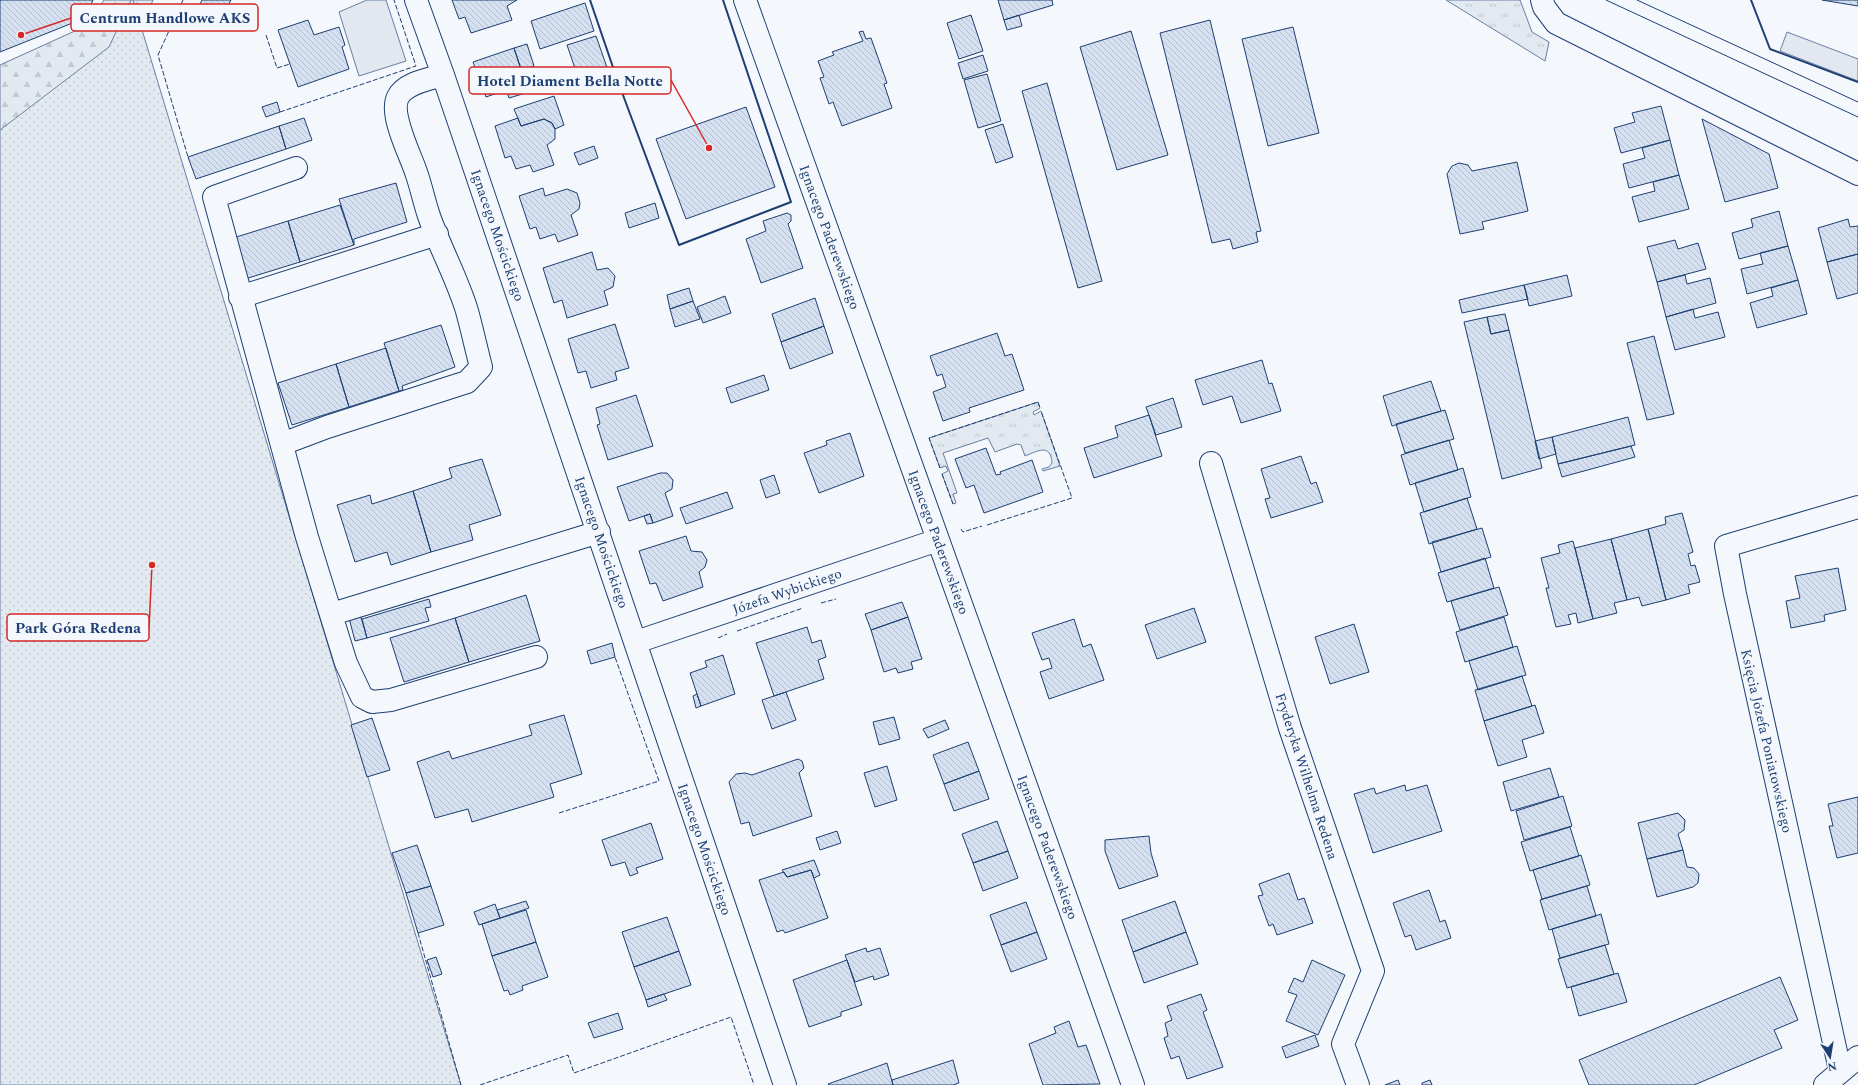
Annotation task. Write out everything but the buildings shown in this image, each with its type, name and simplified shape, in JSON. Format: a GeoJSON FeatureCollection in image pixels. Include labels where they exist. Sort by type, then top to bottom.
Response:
{"type":"FeatureCollection","features":[{"type":"Feature","properties":{"kind":"street","name":"Ignacego Mościckiego"},"geometry":{"type":"LineString","coordinates":[[416,0],[599,532],[785,1085]]}},
{"type":"Feature","properties":{"kind":"street","name":"Ignacego Paderewskiego"},"geometry":{"type":"LineString","coordinates":[[745,0],[1133,1085]]}},
{"type":"Feature","properties":{"kind":"street"},"geometry":{"type":"LineString","coordinates":[[1542,0],[1544,7],[1556,23],[1858,174]]}},
{"type":"Feature","properties":{"kind":"street"},"geometry":{"type":"LineString","coordinates":[[282,444],[328,426],[467,382],[481,367],[467,311],[437,234],[397,122],[396,106],[398,97],[402,91],[413,85],[443,75]]}},
{"type":"Feature","properties":{"kind":"street"},"geometry":{"type":"LineString","coordinates":[[296,168],[214,197],[240,297],[307,537],[346,663],[362,697],[372,702],[391,700],[536,657]]}},
{"type":"Feature","properties":{"kind":"street"},"geometry":{"type":"LineString","coordinates":[[240,297],[437,234]]}},
{"type":"Feature","properties":{"kind":"street","name":"Fryderyka Wilhelma Redena"},"geometry":{"type":"LineString","coordinates":[[1210,462],[1290,728],[1373,971],[1344,1044],[1358,1085]]}},
{"type":"Feature","properties":{"kind":"street","name":"Księcia Józefa Poniatowskiego"},"geometry":{"type":"LineString","coordinates":[[1833,1078],[1726,546],[1858,507]]}},
{"type":"Feature","properties":{"kind":"street"},"geometry":{"type":"LineString","coordinates":[[332,614],[599,532]]}},
{"type":"Feature","properties":{"kind":"street","name":"Józefa Wybickiego"},"geometry":{"type":"LineString","coordinates":[[636,642],[938,540]]}},
{"type":"Feature","properties":{"kind":"street"},"geometry":{"type":"LineString","coordinates":[[1833,1078],[1858,1057]]}},
{"type":"Feature","properties":{"kind":"green space"},"geometry":{"type":"Polygon","coordinates":[[[104,0],[153,0],[103,115],[0,542],[0,65],[88,25],[104,0]]]}},
{"type":"Feature","properties":{"kind":"green space"},"geometry":{"type":"Polygon","coordinates":[[[131,0],[133,0],[461,1085],[0,1085],[0,130],[109,47],[131,0]]]}},
{"type":"Feature","properties":{"kind":"green space"},"geometry":{"type":"Polygon","coordinates":[[[1446,0],[1520,0],[1532,32],[1549,42],[1545,61],[1446,0]]]}},
{"type":"Feature","properties":{"kind":"green space"},"geometry":{"type":"Polygon","coordinates":[[[1038,402],[1040,408],[1033,412],[1034,415],[1041,411],[1060,466],[1043,471],[1042,469],[1049,467],[1052,463],[1049,453],[1046,451],[1043,450],[1025,456],[1021,445],[1017,444],[995,452],[988,438],[943,453],[957,493],[953,494],[956,503],[953,504],[942,474],[948,471],[946,466],[940,468],[929,438],[1038,402]]]}},
{"type":"Feature","properties":{"kind":"shaded area"},"geometry":{"type":"Polygon","coordinates":[[[367,0],[386,0],[406,61],[359,76],[339,12],[367,0]]]}},
{"type":"Feature","properties":{"kind":"shaded area"},"geometry":{"type":"Polygon","coordinates":[[[1787,32],[1858,59],[1858,81],[1780,51],[1787,32]]]}},
{"type":"Feature","properties":{"kind":"tram line"},"geometry":{"type":"LineString","coordinates":[[1606,0],[1858,117]]}},
{"type":"Feature","properties":{"kind":"tram line"},"geometry":{"type":"LineString","coordinates":[[1637,0],[1858,102]]}},
{"type":"Feature","properties":{"kind":"fence"},"geometry":{"type":"LineString","coordinates":[[183,0],[158,55],[188,157]]}},
{"type":"Feature","properties":{"kind":"fence"},"geometry":{"type":"LineString","coordinates":[[280,112],[416,66],[394,0]]}},
{"type":"Feature","properties":{"kind":"fence"},"geometry":{"type":"LineString","coordinates":[[266,35],[277,68],[290,64]]}},
{"type":"Feature","properties":{"kind":"fence"},"geometry":{"type":"LineString","coordinates":[[940,468],[929,438],[1038,402],[1040,408]]}},
{"type":"Feature","properties":{"kind":"fence"},"geometry":{"type":"LineString","coordinates":[[987,525],[1072,498],[1041,411]]}},
{"type":"Feature","properties":{"kind":"fence"},"geometry":{"type":"LineString","coordinates":[[942,474],[953,504]]}},
{"type":"Feature","properties":{"kind":"fence"},"geometry":{"type":"LineString","coordinates":[[961,529],[963,532],[982,526]]}},
{"type":"Feature","properties":{"kind":"fence"},"geometry":{"type":"LineString","coordinates":[[821,603],[836,599]]}},
{"type":"Feature","properties":{"kind":"fence"},"geometry":{"type":"LineString","coordinates":[[737,631],[803,608]]}},
{"type":"Feature","properties":{"kind":"fence"},"geometry":{"type":"LineString","coordinates":[[718,638],[727,634]]}},
{"type":"Feature","properties":{"kind":"fence"},"geometry":{"type":"LineString","coordinates":[[559,813],[659,781],[615,657]]}},
{"type":"Feature","properties":{"kind":"fence"},"geometry":{"type":"LineString","coordinates":[[418,933],[461,1085]]}},
{"type":"Feature","properties":{"kind":"fence"},"geometry":{"type":"LineString","coordinates":[[480,1085],[568,1055],[574,1073],[731,1017],[754,1085]]}},
{"type":"Feature","properties":{"kind":"wall"},"geometry":{"type":"LineString","coordinates":[[590,0],[617,79],[679,245],[791,202],[723,0]]}},
{"type":"Feature","properties":{"kind":"wall"},"geometry":{"type":"LineString","coordinates":[[1751,0],[1770,49],[1858,82]]}},
{"type":"Feature","properties":{"kind":"place","name":"Centrum Handlowe AKS"},"geometry":{"type":"Point","coordinates":[21,35]}},
{"type":"Feature","properties":{"kind":"place","name":"Hotel Diament Bella Notte"},"geometry":{"type":"Point","coordinates":[709,148]}},
{"type":"Feature","properties":{"kind":"place","name":"Park Góra Redena"},"geometry":{"type":"Point","coordinates":[152,565]}}]}
